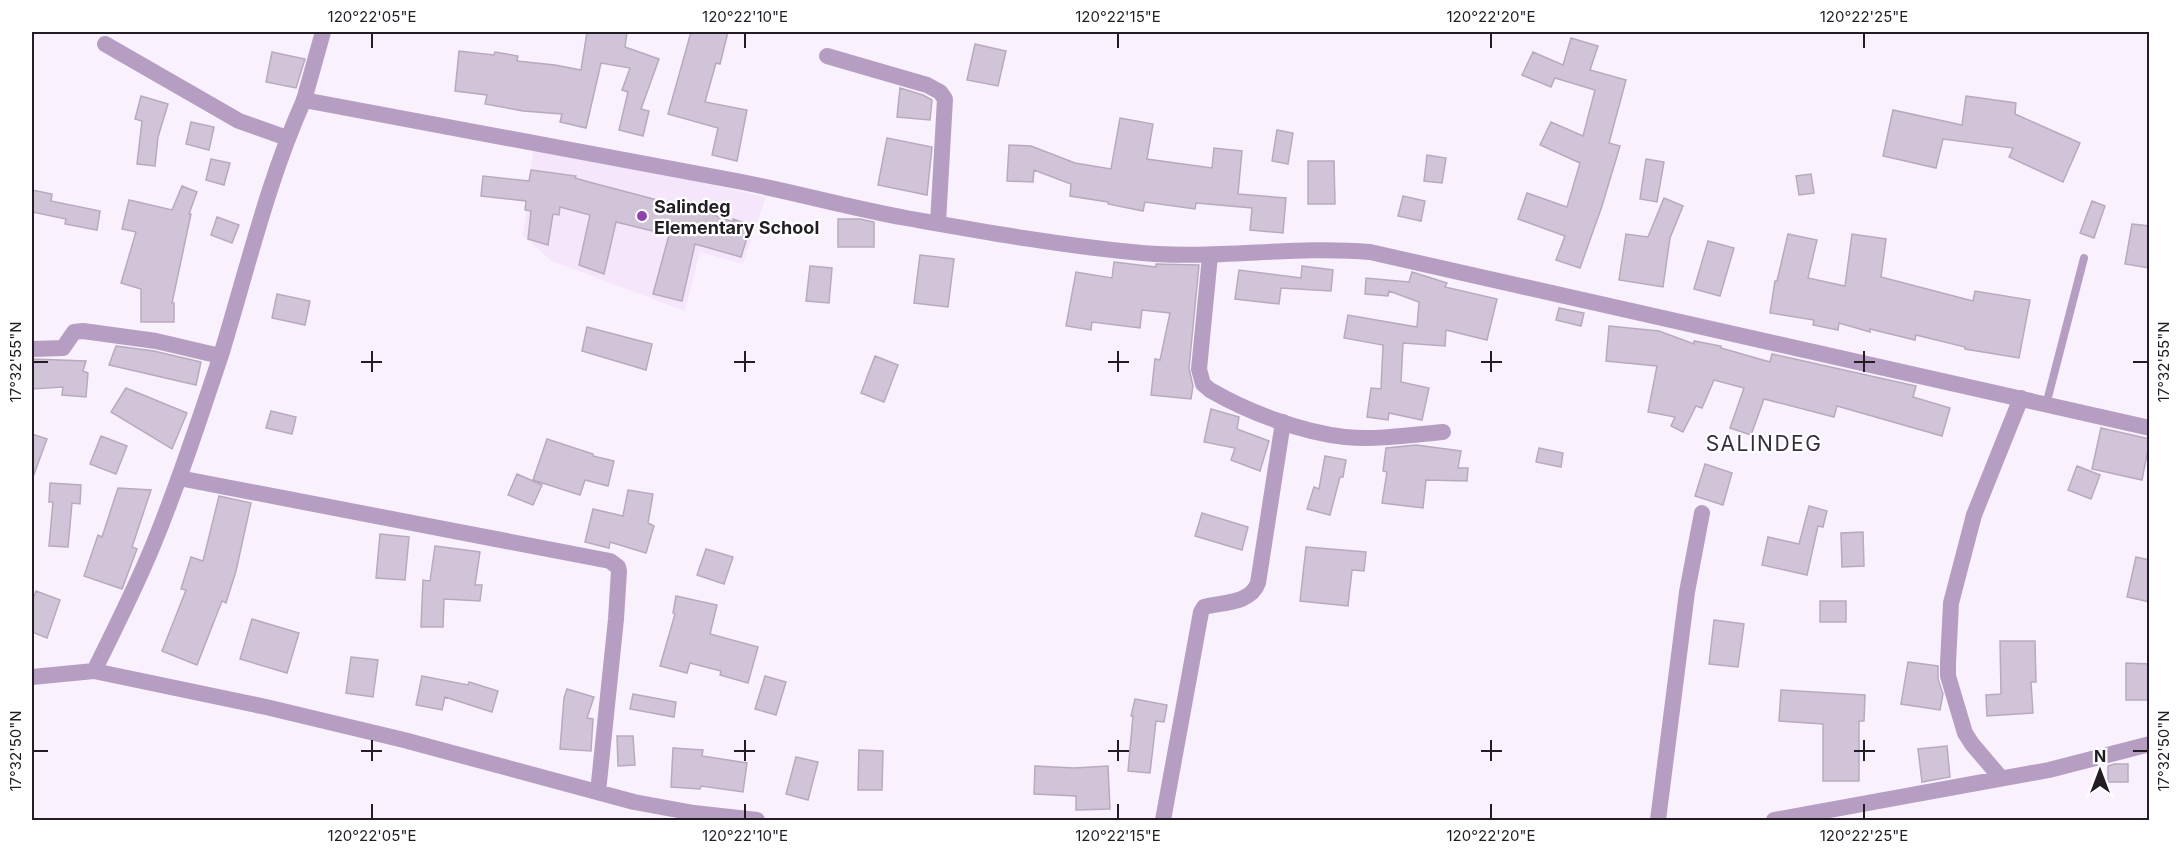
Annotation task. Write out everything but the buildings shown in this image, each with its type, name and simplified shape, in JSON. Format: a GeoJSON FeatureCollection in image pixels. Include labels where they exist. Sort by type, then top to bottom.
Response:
{"type":"FeatureCollection","features":[{"type":"Feature","properties":{"kind":"street"},"geometry":{"type":"LineString","coordinates":[[94,671],[154,545],[179,478],[220,356],[287,138],[304,100],[322,32]]}},
{"type":"Feature","properties":{"kind":"street"},"geometry":{"type":"LineString","coordinates":[[105,44],[229,116],[287,138]]}},
{"type":"Feature","properties":{"kind":"street"},"geometry":{"type":"LineString","coordinates":[[827,56],[927,86],[943,95],[945,99],[938,223]]}},
{"type":"Feature","properties":{"kind":"street"},"geometry":{"type":"LineString","coordinates":[[304,100],[721,178],[938,223],[1132,252],[1210,256],[1312,250],[1370,252],[2150,428]]}},
{"type":"Feature","properties":{"kind":"street"},"geometry":{"type":"LineString","coordinates":[[1210,256],[1199,369],[1203,384],[1231,402],[1263,416],[1345,437],[1376,438],[1443,432]]}},
{"type":"Feature","properties":{"kind":"street"},"geometry":{"type":"LineString","coordinates":[[32,349],[60,350],[66,346],[74,332],[83,331],[156,341],[220,356]]}},
{"type":"Feature","properties":{"kind":"street"},"geometry":{"type":"LineString","coordinates":[[2001,778],[1965,733],[1948,676],[1949,639],[1951,603],[1974,515],[2021,398]]}},
{"type":"Feature","properties":{"kind":"street"},"geometry":{"type":"LineString","coordinates":[[1163,820],[1201,612],[1204,607],[1244,599],[1255,592],[1283,422]]}},
{"type":"Feature","properties":{"kind":"street"},"geometry":{"type":"LineString","coordinates":[[179,478],[616,564],[619,572],[616,618],[598,792]]}},
{"type":"Feature","properties":{"kind":"street"},"geometry":{"type":"LineString","coordinates":[[1658,820],[1687,592],[1702,513]]}},
{"type":"Feature","properties":{"kind":"street"},"geometry":{"type":"LineString","coordinates":[[32,677],[94,671],[266,707],[404,740],[634,802],[694,813],[757,820]]}},
{"type":"Feature","properties":{"kind":"street"},"geometry":{"type":"LineString","coordinates":[[1774,820],[2099,759],[2150,744]]}},
{"type":"Feature","properties":{"kind":"lane"},"geometry":{"type":"LineString","coordinates":[[2046,405],[2085,258]]}},
{"type":"Feature","properties":{"kind":"shaded area","name":"Salindeg Elementary School"},"geometry":{"type":"Polygon","coordinates":[[[534,145],[766,197],[743,264],[700,252],[685,311],[552,261],[523,236],[534,145]]]}},
{"type":"Feature","properties":{"kind":"place","name":"Salindeg Elementary School"},"geometry":{"type":"Point","coordinates":[642,216]}},
{"type":"Feature","properties":{"kind":"district","name":"SALINDEG"},"geometry":{"type":"Point","coordinates":[1764,443]}}]}
